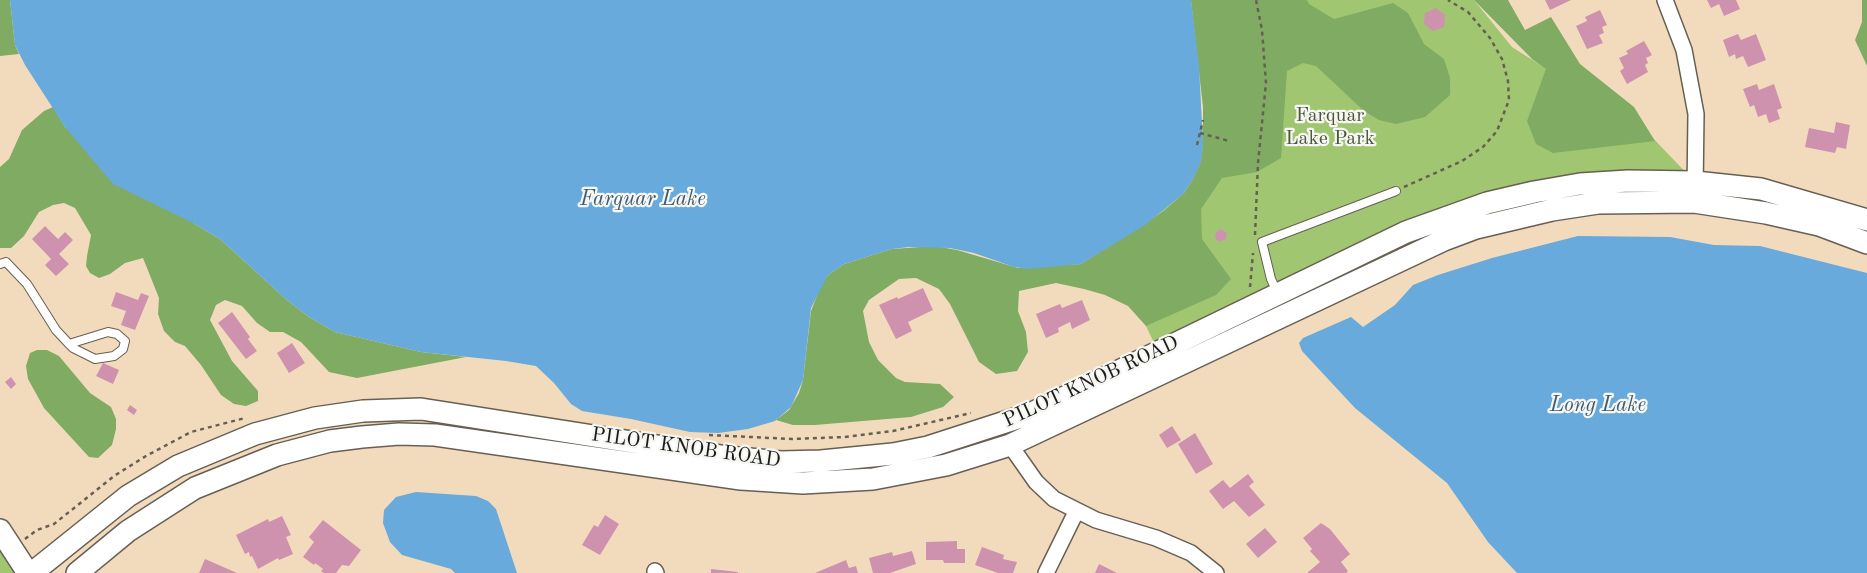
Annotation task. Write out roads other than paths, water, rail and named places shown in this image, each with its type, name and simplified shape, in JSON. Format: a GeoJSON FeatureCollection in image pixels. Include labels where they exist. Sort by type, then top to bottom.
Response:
{"type":"FeatureCollection","features":[{"type":"Feature","properties":{"kind":"main road","name":"PILOT KNOB ROAD"},"geometry":{"type":"LineString","coordinates":[[77,573],[128,531],[195,488],[277,455],[330,441],[399,434],[434,435],[741,479],[803,483],[873,479],[946,465],[1010,445],[1280,298],[1406,232],[1486,203],[1534,192],[1580,184],[1628,181],[1695,192],[1775,215],[1819,225],[1867,243]]}},
{"type":"Feature","properties":{"kind":"main road","name":"PILOT KNOB ROAD"},"geometry":{"type":"LineString","coordinates":[[1695,192],[1761,189],[1867,220]]}},
{"type":"Feature","properties":{"kind":"main road","name":"PILOT KNOB ROAD"},"geometry":{"type":"LineString","coordinates":[[32,573],[128,496],[178,466],[262,431],[338,414],[393,409],[447,412],[696,453],[781,462],[821,461],[893,454],[928,447],[1030,414],[1280,298]]}},
{"type":"Feature","properties":{"kind":"main road"},"geometry":{"type":"LineString","coordinates":[[996,426],[1010,445]]}},
{"type":"Feature","properties":{"kind":"main road"},"geometry":{"type":"LineString","coordinates":[[0,530],[28,573]]}},
{"type":"Feature","properties":{"kind":"street"},"geometry":{"type":"LineString","coordinates":[[1665,0],[1684,50],[1696,114],[1695,192]]}},
{"type":"Feature","properties":{"kind":"street"},"geometry":{"type":"LineString","coordinates":[[1010,445],[1036,482],[1054,499],[1076,512],[1096,520],[1156,538],[1191,553],[1216,573]]}},
{"type":"Feature","properties":{"kind":"street"},"geometry":{"type":"LineString","coordinates":[[1046,573],[1076,512]]}},
{"type":"Feature","properties":{"kind":"lane"},"geometry":{"type":"LineString","coordinates":[[1280,298],[1262,242],[1396,190]]}},
{"type":"Feature","properties":{"kind":"lane"},"geometry":{"type":"LineString","coordinates":[[0,264],[6,262],[28,284],[56,330],[68,344],[73,348],[95,359],[114,356],[123,349],[125,341],[117,334],[108,332],[68,344]]}},
{"type":"Feature","properties":{"kind":"water","name":"Farquar Lake"},"geometry":{"type":"Polygon","coordinates":[[[10,0],[1191,0],[1199,66],[1203,143],[1201,162],[1183,194],[1145,225],[1081,264],[1028,269],[1014,267],[974,253],[950,248],[909,247],[892,249],[844,264],[828,275],[811,308],[803,380],[791,407],[775,421],[748,429],[718,433],[690,432],[582,411],[571,404],[554,383],[536,366],[421,352],[335,332],[309,317],[287,300],[220,239],[195,224],[113,184],[65,127],[25,65],[15,45],[10,0]]]}},
{"type":"Feature","properties":{"kind":"water","name":"Long Lake"},"geometry":{"type":"Polygon","coordinates":[[[1578,236],[1670,237],[1714,245],[1760,246],[1867,273],[1867,573],[1517,573],[1488,542],[1447,483],[1355,408],[1302,351],[1299,343],[1303,338],[1351,317],[1363,327],[1395,305],[1413,285],[1492,258],[1578,236]]]}},
{"type":"Feature","properties":{"kind":"water"},"geometry":{"type":"Polygon","coordinates":[[[416,492],[476,496],[488,501],[496,509],[517,573],[455,573],[451,569],[402,555],[390,542],[383,523],[384,510],[396,497],[416,492]]]}},
{"type":"Feature","properties":{"kind":"park label","name":"Farquar Lake Park"},"geometry":{"type":"Point","coordinates":[1330,128]}}]}
